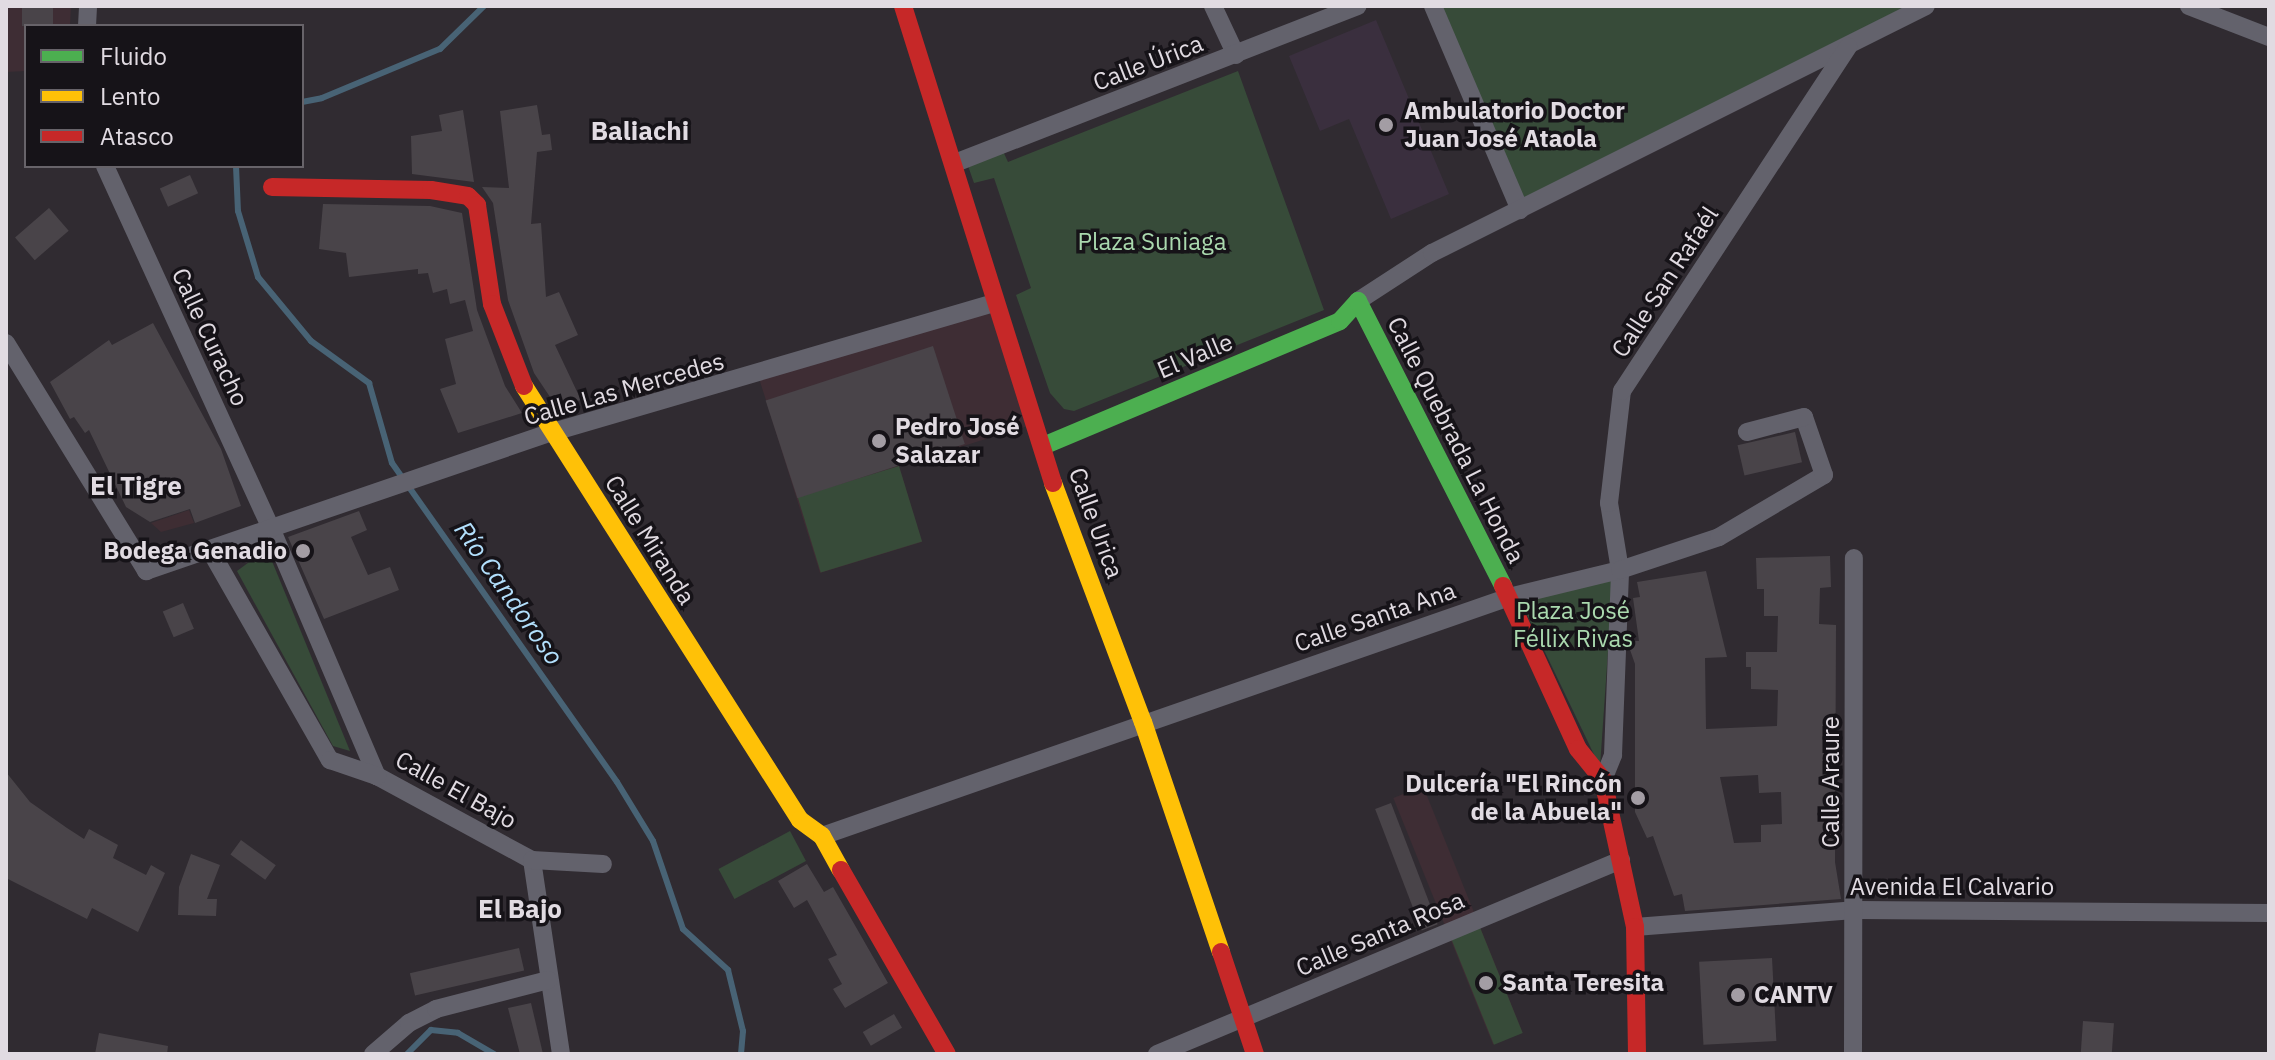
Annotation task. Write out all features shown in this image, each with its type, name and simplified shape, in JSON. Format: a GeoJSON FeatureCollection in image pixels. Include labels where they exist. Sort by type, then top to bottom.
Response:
{"type":"FeatureCollection","features":[{"type":"Feature","properties":{"kind":"main road","name":"Calle Urica"},"geometry":{"type":"LineString","coordinates":[[903,6],[955,163],[993,303],[1031,425],[1043,446],[1143,722],[1255,1054]]}},
{"type":"Feature","properties":{"kind":"main road","name":"Calle Miranda"},"geometry":{"type":"LineString","coordinates":[[272,187],[468,196],[477,205],[492,304],[505,345],[553,432],[800,820],[822,836],[947,1054]]}},
{"type":"Feature","properties":{"kind":"main road","name":"El Valle"},"geometry":{"type":"LineString","coordinates":[[1043,446],[1340,321],[1358,301]]}},
{"type":"Feature","properties":{"kind":"main road","name":"Calle Quebrada La Honda"},"geometry":{"type":"LineString","coordinates":[[1358,301],[1509,597],[1578,749],[1603,780],[1635,927],[1637,1054]]}},
{"type":"Feature","properties":{"kind":"street"},"geometry":{"type":"LineString","coordinates":[[1213,6],[1236,55]]}},
{"type":"Feature","properties":{"kind":"street","name":"Calle Úrica"},"geometry":{"type":"LineString","coordinates":[[955,163],[1357,6]]}},
{"type":"Feature","properties":{"kind":"street"},"geometry":{"type":"LineString","coordinates":[[1433,6],[1520,210]]}},
{"type":"Feature","properties":{"kind":"street","name":"Calle San Rafaél"},"geometry":{"type":"LineString","coordinates":[[1358,301],[1432,253],[1926,6]]}},
{"type":"Feature","properties":{"kind":"street"},"geometry":{"type":"LineString","coordinates":[[2189,6],[2269,37]]}},
{"type":"Feature","properties":{"kind":"street","name":"Calle San Rafaél"},"geometry":{"type":"LineString","coordinates":[[1603,780],[1613,755],[1620,570],[1609,503],[1622,391],[1848,47]]}},
{"type":"Feature","properties":{"kind":"street","name":"Calle Curacho"},"geometry":{"type":"LineString","coordinates":[[106,168],[271,528]]}},
{"type":"Feature","properties":{"kind":"street","name":"Calle Las Mercedes"},"geometry":{"type":"LineString","coordinates":[[6,343],[146,571],[553,432],[993,303]]}},
{"type":"Feature","properties":{"kind":"street","name":"Calle Santa Ana"},"geometry":{"type":"LineString","coordinates":[[822,836],[1509,597],[1620,570],[1719,537],[1824,475],[1804,417],[1747,432]]}},
{"type":"Feature","properties":{"kind":"street","name":"Calle El Bajo"},"geometry":{"type":"LineString","coordinates":[[271,528],[377,776],[532,860],[561,1054]]}},
{"type":"Feature","properties":{"kind":"street"},"geometry":{"type":"LineString","coordinates":[[210,550],[330,760],[377,776]]}},
{"type":"Feature","properties":{"kind":"street","name":"Calle Araure"},"geometry":{"type":"LineString","coordinates":[[1853,1054],[1857,910],[1854,558]]}},
{"type":"Feature","properties":{"kind":"street"},"geometry":{"type":"LineString","coordinates":[[532,860],[603,864]]}},
{"type":"Feature","properties":{"kind":"street","name":"Calle Santa Rosa"},"geometry":{"type":"LineString","coordinates":[[1157,1054],[1621,860]]}},
{"type":"Feature","properties":{"kind":"street","name":"Avenida El Calvario"},"geometry":{"type":"LineString","coordinates":[[1635,927],[1857,910],[2269,913]]}},
{"type":"Feature","properties":{"kind":"street"},"geometry":{"type":"LineString","coordinates":[[373,1054],[409,1023],[436,1009],[548,980]]}},
{"type":"Feature","properties":{"kind":"shaded area"},"geometry":{"type":"Polygon","coordinates":[[[6,6],[71,6],[70,24],[24,24],[24,71],[6,72],[6,6]]]}},
{"type":"Feature","properties":{"kind":"shaded area","name":"Ambulatorio Doctor Juan José Ataola"},"geometry":{"type":"Polygon","coordinates":[[[1376,20],[1449,194],[1391,219],[1349,119],[1320,131],[1289,56],[1376,20]]]}},
{"type":"Feature","properties":{"kind":"shaded area","name":"Pedro José Salazar"},"geometry":{"type":"Polygon","coordinates":[[[993,303],[1031,425],[899,466],[922,542],[820,573],[758,375],[993,303]]]}},
{"type":"Feature","properties":{"kind":"shaded area"},"geometry":{"type":"Polygon","coordinates":[[[189,510],[194,523],[161,532],[151,523],[189,510]]]}},
{"type":"Feature","properties":{"kind":"shaded area","name":"Santa Teresita"},"geometry":{"type":"Polygon","coordinates":[[[1423,786],[1523,1033],[1493,1045],[1393,798],[1423,786]]]}},
{"type":"Feature","properties":{"kind":"green space"},"geometry":{"type":"Polygon","coordinates":[[[1432,6],[1925,6],[1520,210],[1432,6]]]}},
{"type":"Feature","properties":{"kind":"green space","name":"Plaza Suniaga"},"geometry":{"type":"Polygon","coordinates":[[[1238,71],[1324,310],[1074,411],[1064,409],[1050,393],[1016,295],[1031,288],[994,178],[974,183],[967,163],[1002,149],[1008,162],[1238,71]]]}},
{"type":"Feature","properties":{"kind":"green space"},"geometry":{"type":"Polygon","coordinates":[[[899,466],[922,542],[821,573],[798,497],[899,466]]]}},
{"type":"Feature","properties":{"kind":"green space"},"geometry":{"type":"Polygon","coordinates":[[[267,549],[350,751],[333,746],[237,571],[267,549]]]}},
{"type":"Feature","properties":{"kind":"green space","name":"Plaza José Féllix Rivas"},"geometry":{"type":"Polygon","coordinates":[[[1613,578],[1600,767],[1520,600],[1613,578]]]}},
{"type":"Feature","properties":{"kind":"green space"},"geometry":{"type":"Polygon","coordinates":[[[790,831],[806,861],[734,899],[718,869],[790,831]]]}},
{"type":"Feature","properties":{"kind":"green space","name":"Santa Teresita"},"geometry":{"type":"Polygon","coordinates":[[[1477,920],[1523,1033],[1494,1045],[1448,932],[1477,920]]]}},
{"type":"Feature","properties":{"kind":"building"},"geometry":{"type":"Polygon","coordinates":[[[22,6],[53,6],[53,24],[22,26],[22,6]]]}},
{"type":"Feature","properties":{"kind":"building"},"geometry":{"type":"Polygon","coordinates":[[[537,105],[542,135],[550,134],[552,150],[537,152],[531,224],[541,223],[546,297],[559,292],[578,335],[555,345],[581,400],[556,406],[534,373],[508,300],[493,203],[482,187],[509,188],[500,111],[537,105]]]}},
{"type":"Feature","properties":{"kind":"building"},"geometry":{"type":"Polygon","coordinates":[[[463,110],[474,182],[412,174],[411,136],[442,131],[439,115],[463,110]]]}},
{"type":"Feature","properties":{"kind":"building"},"geometry":{"type":"Polygon","coordinates":[[[190,175],[198,193],[168,207],[160,188],[190,175]]]}},
{"type":"Feature","properties":{"kind":"building"},"geometry":{"type":"Polygon","coordinates":[[[323,204],[430,206],[462,213],[477,310],[505,386],[522,413],[458,433],[440,389],[456,384],[445,339],[473,331],[465,300],[450,304],[447,289],[433,293],[428,273],[418,274],[418,269],[349,277],[346,253],[319,249],[323,204]]]}},
{"type":"Feature","properties":{"kind":"building"},"geometry":{"type":"Polygon","coordinates":[[[49,208],[69,231],[35,260],[15,238],[49,208]]]}},
{"type":"Feature","properties":{"kind":"building"},"geometry":{"type":"Polygon","coordinates":[[[153,323],[221,449],[241,506],[195,523],[190,509],[150,522],[126,507],[89,430],[85,433],[74,417],[70,419],[50,382],[109,340],[112,345],[153,323]]]}},
{"type":"Feature","properties":{"kind":"building"},"geometry":{"type":"Polygon","coordinates":[[[933,346],[965,444],[797,498],[766,400],[933,346]]]}},
{"type":"Feature","properties":{"kind":"building"},"geometry":{"type":"Polygon","coordinates":[[[1795,432],[1802,462],[1744,475],[1738,445],[1795,432]]]}},
{"type":"Feature","properties":{"kind":"building"},"geometry":{"type":"Polygon","coordinates":[[[359,511],[367,530],[351,537],[368,575],[390,567],[399,590],[324,619],[288,537],[359,511]]]}},
{"type":"Feature","properties":{"kind":"building"},"geometry":{"type":"Polygon","coordinates":[[[1830,556],[1831,587],[1820,588],[1819,624],[1836,625],[1835,862],[1841,899],[1685,911],[1682,894],[1674,896],[1653,836],[1647,838],[1635,812],[1635,664],[1629,641],[1639,641],[1633,598],[1640,597],[1637,582],[1706,571],[1727,657],[1705,658],[1706,729],[1777,726],[1778,690],[1751,689],[1751,667],[1746,667],[1746,652],[1777,652],[1778,616],[1764,616],[1764,589],[1757,589],[1756,558],[1830,556]],[[1758,775],[1720,777],[1734,843],[1761,842],[1761,825],[1782,824],[1781,792],[1759,793],[1758,775]]]}},
{"type":"Feature","properties":{"kind":"building"},"geometry":{"type":"Polygon","coordinates":[[[183,603],[194,629],[174,637],[163,612],[183,603]]]}},
{"type":"Feature","properties":{"kind":"building"},"geometry":{"type":"Polygon","coordinates":[[[6,772],[30,802],[67,828],[84,839],[89,829],[118,845],[113,858],[146,875],[151,865],[165,873],[138,932],[92,908],[87,919],[6,878],[6,772]]]}},
{"type":"Feature","properties":{"kind":"building"},"geometry":{"type":"Polygon","coordinates":[[[1391,803],[1438,924],[1422,930],[1375,809],[1391,803]]]}},
{"type":"Feature","properties":{"kind":"building"},"geometry":{"type":"Polygon","coordinates":[[[241,840],[276,865],[265,880],[230,855],[241,840]]]}},
{"type":"Feature","properties":{"kind":"building"},"geometry":{"type":"Polygon","coordinates":[[[191,854],[220,865],[207,899],[217,899],[216,916],[178,915],[179,887],[191,854]]]}},
{"type":"Feature","properties":{"kind":"building"},"geometry":{"type":"Polygon","coordinates":[[[807,864],[824,892],[833,887],[888,983],[845,1008],[833,989],[842,984],[828,959],[837,955],[807,900],[794,908],[778,881],[807,864]]]}},
{"type":"Feature","properties":{"kind":"building"},"geometry":{"type":"Polygon","coordinates":[[[519,948],[524,970],[415,996],[410,973],[519,948]]]}},
{"type":"Feature","properties":{"kind":"building","name":"CANTV"},"geometry":{"type":"Polygon","coordinates":[[[1772,958],[1776,1041],[1703,1045],[1699,962],[1772,958]]]}},
{"type":"Feature","properties":{"kind":"building"},"geometry":{"type":"Polygon","coordinates":[[[531,1003],[543,1054],[520,1054],[508,1008],[531,1003]]]}},
{"type":"Feature","properties":{"kind":"building"},"geometry":{"type":"Polygon","coordinates":[[[894,1014],[902,1028],[871,1046],[863,1032],[894,1014]]]}},
{"type":"Feature","properties":{"kind":"building"},"geometry":{"type":"Polygon","coordinates":[[[2083,1021],[2114,1023],[2112,1054],[2081,1054],[2083,1021]]]}},
{"type":"Feature","properties":{"kind":"building"},"geometry":{"type":"Polygon","coordinates":[[[99,1033],[168,1046],[167,1054],[95,1054],[99,1033]]]}},
{"type":"Feature","properties":{"kind":"waterway","name":"Río Candoroso"},"geometry":{"type":"LineString","coordinates":[[304,102],[322,98],[440,49],[484,6]]}},
{"type":"Feature","properties":{"kind":"waterway","name":"Río Candoroso"},"geometry":{"type":"LineString","coordinates":[[236,168],[238,211],[258,277],[311,341],[369,383],[392,463],[617,782],[653,841],[683,929],[728,970],[743,1031],[741,1054]]}},
{"type":"Feature","properties":{"kind":"waterway","name":"Río Candoroso"},"geometry":{"type":"LineString","coordinates":[[407,1054],[431,1030],[458,1033],[494,1054]]}},
{"type":"Feature","properties":{"kind":"traffic: fast"},"geometry":{"type":"LineString","coordinates":[[1043,446],[1340,321],[1358,301],[1503,586]]}},
{"type":"Feature","properties":{"kind":"traffic: slow"},"geometry":{"type":"LineString","coordinates":[[524,386],[800,820],[822,836],[841,870]]}},
{"type":"Feature","properties":{"kind":"traffic: slow"},"geometry":{"type":"LineString","coordinates":[[1053,483],[1143,722],[1221,952]]}},
{"type":"Feature","properties":{"kind":"traffic: jam"},"geometry":{"type":"LineString","coordinates":[[903,6],[1053,483]]}},
{"type":"Feature","properties":{"kind":"traffic: jam"},"geometry":{"type":"LineString","coordinates":[[272,187],[431,190],[468,196],[477,205],[492,304],[524,386]]}},
{"type":"Feature","properties":{"kind":"traffic: jam"},"geometry":{"type":"LineString","coordinates":[[1503,586],[1578,749],[1603,780],[1635,927],[1637,1054]]}},
{"type":"Feature","properties":{"kind":"traffic: jam"},"geometry":{"type":"LineString","coordinates":[[841,870],[947,1054]]}},
{"type":"Feature","properties":{"kind":"traffic: jam"},"geometry":{"type":"LineString","coordinates":[[1221,952],[1255,1054]]}},
{"type":"Feature","properties":{"kind":"place","name":"Ambulatorio Doctor Juan José Ataola"},"geometry":{"type":"Point","coordinates":[1386,125]}},
{"type":"Feature","properties":{"kind":"place","name":"Pedro José Salazar"},"geometry":{"type":"Point","coordinates":[879,441]}},
{"type":"Feature","properties":{"kind":"place","name":"Bodega Genadio"},"geometry":{"type":"Point","coordinates":[303,551]}},
{"type":"Feature","properties":{"kind":"place","name":"Dulcería \"El Rincón de la Abuela\""},"geometry":{"type":"Point","coordinates":[1638,798]}},
{"type":"Feature","properties":{"kind":"place","name":"Santa Teresita"},"geometry":{"type":"Point","coordinates":[1486,983]}},
{"type":"Feature","properties":{"kind":"place","name":"CANTV"},"geometry":{"type":"Point","coordinates":[1738,995]}},
{"type":"Feature","properties":{"kind":"district","name":"Baliachi"},"geometry":{"type":"Point","coordinates":[640,131]}},
{"type":"Feature","properties":{"kind":"district","name":"El Tigre"},"geometry":{"type":"Point","coordinates":[136,486]}},
{"type":"Feature","properties":{"kind":"district","name":"El Bajo"},"geometry":{"type":"Point","coordinates":[520,909]}}]}
